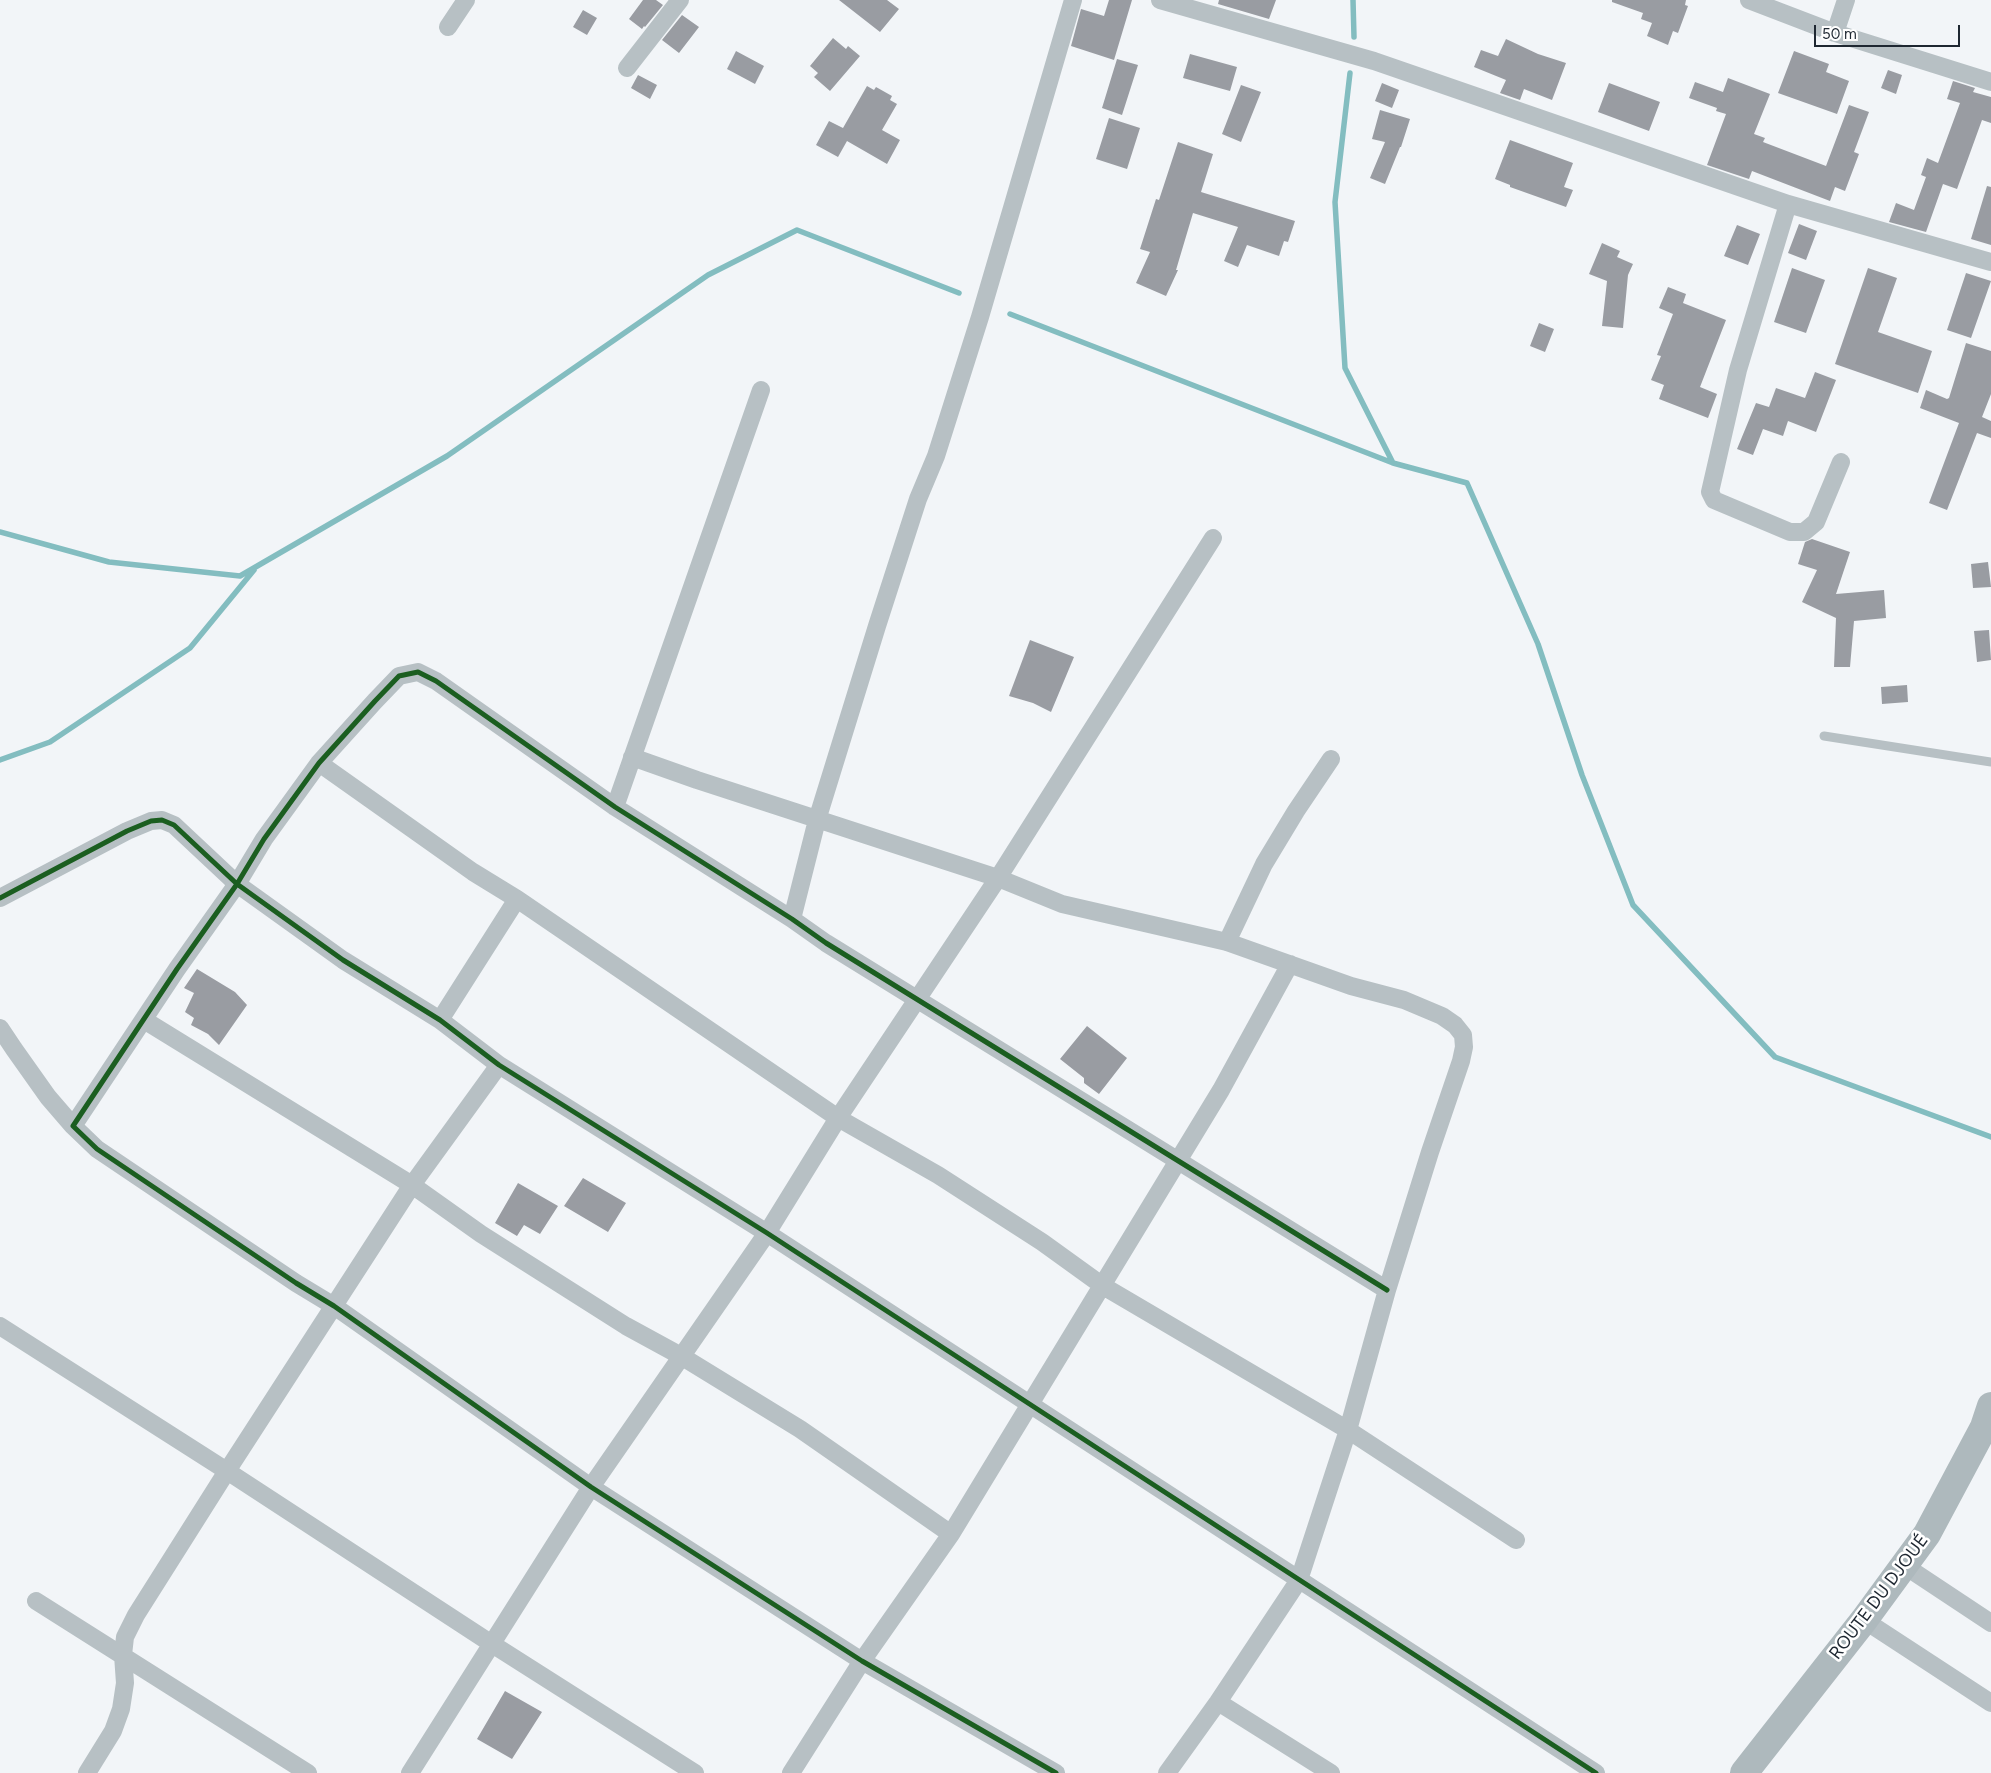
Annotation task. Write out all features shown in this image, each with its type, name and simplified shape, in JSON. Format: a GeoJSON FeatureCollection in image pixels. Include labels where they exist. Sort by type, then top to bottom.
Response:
{"type":"FeatureCollection","features":[{"type":"Feature","properties":{"kind":"main road","name":"ROUTE DU DJOUÉ"},"geometry":{"type":"LineString","coordinates":[[1744,1773],[1864,1620],[1928,1534],[1984,1427],[1991,1406]]}},
{"type":"Feature","properties":{"kind":"street"},"geometry":{"type":"LineString","coordinates":[[448,27],[466,0]]}},
{"type":"Feature","properties":{"kind":"street"},"geometry":{"type":"LineString","coordinates":[[626,68],[680,0]]}},
{"type":"Feature","properties":{"kind":"street"},"geometry":{"type":"LineString","coordinates":[[1160,0],[1210,6],[1788,204],[1991,262]]}},
{"type":"Feature","properties":{"kind":"street"},"geometry":{"type":"LineString","coordinates":[[1749,0],[1835,33],[1991,82]]}},
{"type":"Feature","properties":{"kind":"street"},"geometry":{"type":"LineString","coordinates":[[1835,33],[1846,0]]}},
{"type":"Feature","properties":{"kind":"street"},"geometry":{"type":"LineString","coordinates":[[792,919],[817,820],[880,617],[918,499],[936,456],[977,326],[1066,2]]}},
{"type":"Feature","properties":{"kind":"street"},"geometry":{"type":"LineString","coordinates":[[1788,204],[1738,370],[1710,492],[1714,500],[1790,532],[1804,532],[1816,522],[1841,462]]}},
{"type":"Feature","properties":{"kind":"street"},"geometry":{"type":"LineString","coordinates":[[615,807],[761,390]]}},
{"type":"Feature","properties":{"kind":"street"},"geometry":{"type":"LineString","coordinates":[[410,1773],[591,1487],[767,1233],[838,1118],[998,878],[1214,538]]}},
{"type":"Feature","properties":{"kind":"street"},"geometry":{"type":"LineString","coordinates":[[72,1126],[237,884],[264,839],[319,763],[399,676],[418,672],[436,681],[615,807],[792,919],[842,953],[918,998],[1387,1290]]}},
{"type":"Feature","properties":{"kind":"street"},"geometry":{"type":"LineString","coordinates":[[632,757],[817,820],[998,878],[1062,904],[1227,942],[1351,986],[1404,1000],[1442,1016],[1455,1025],[1463,1035],[1464,1048],[1461,1061],[1430,1152],[1387,1290],[1348,1430],[1299,1580],[1218,1702],[1167,1773]]}},
{"type":"Feature","properties":{"kind":"street"},"geometry":{"type":"LineString","coordinates":[[1227,942],[1264,864],[1331,759]]}},
{"type":"Feature","properties":{"kind":"street"},"geometry":{"type":"LineString","coordinates":[[319,763],[473,872],[517,899],[838,1118],[946,1180],[1042,1242],[1103,1286],[1348,1430],[1516,1540]]}},
{"type":"Feature","properties":{"kind":"street"},"geometry":{"type":"LineString","coordinates":[[0,898],[127,831],[151,821],[162,820],[174,825],[237,884],[275,909],[343,960],[440,1020],[499,1065],[767,1233],[1596,1773]]}},
{"type":"Feature","properties":{"kind":"street"},"geometry":{"type":"LineString","coordinates":[[440,1020],[517,899]]}},
{"type":"Feature","properties":{"kind":"street"},"geometry":{"type":"LineString","coordinates":[[791,1773],[862,1661],[951,1534],[1221,1090],[1290,964]]}},
{"type":"Feature","properties":{"kind":"street"},"geometry":{"type":"LineString","coordinates":[[144,1020],[412,1185],[481,1234],[626,1326],[681,1356],[800,1429],[951,1534]]}},
{"type":"Feature","properties":{"kind":"street"},"geometry":{"type":"LineString","coordinates":[[0,1028],[48,1097],[72,1126],[97,1149],[296,1283],[334,1306],[591,1487],[862,1661],[1056,1773]]}},
{"type":"Feature","properties":{"kind":"street"},"geometry":{"type":"LineString","coordinates":[[87,1773],[100,1755],[121,1710],[125,1638],[136,1615],[412,1185],[499,1065]]}},
{"type":"Feature","properties":{"kind":"street"},"geometry":{"type":"LineString","coordinates":[[0,1326],[695,1773]]}},
{"type":"Feature","properties":{"kind":"street"},"geometry":{"type":"LineString","coordinates":[[1905,1566],[1991,1623]]}},
{"type":"Feature","properties":{"kind":"street"},"geometry":{"type":"LineString","coordinates":[[36,1601],[308,1773]]}},
{"type":"Feature","properties":{"kind":"street"},"geometry":{"type":"LineString","coordinates":[[1864,1620],[1991,1703]]}},
{"type":"Feature","properties":{"kind":"street"},"geometry":{"type":"LineString","coordinates":[[1218,1702],[1331,1773]]}},
{"type":"Feature","properties":{"kind":"street"},"geometry":{"type":"LineString","coordinates":[[100,1755],[102,1773]]}},
{"type":"Feature","properties":{"kind":"lane"},"geometry":{"type":"LineString","coordinates":[[1824,736],[1991,762]]}},
{"type":"Feature","properties":{"kind":"building"},"geometry":{"type":"Polygon","coordinates":[[[643,0],[656,0],[663,5],[642,29],[629,19],[643,0]]]}},
{"type":"Feature","properties":{"kind":"building"},"geometry":{"type":"Polygon","coordinates":[[[839,0],[887,0],[899,9],[880,32],[839,0]]]}},
{"type":"Feature","properties":{"kind":"building"},"geometry":{"type":"Polygon","coordinates":[[[1109,0],[1132,0],[1114,60],[1071,46],[1081,9],[1104,16],[1109,0]]]}},
{"type":"Feature","properties":{"kind":"building"},"geometry":{"type":"Polygon","coordinates":[[[1219,0],[1276,0],[1269,19],[1218,4],[1219,0]]]}},
{"type":"Feature","properties":{"kind":"building"},"geometry":{"type":"Polygon","coordinates":[[[1612,0],[1686,0],[1685,5],[1688,6],[1678,33],[1673,31],[1668,45],[1647,36],[1652,23],[1641,19],[1643,13],[1612,2],[1612,0]]]}},
{"type":"Feature","properties":{"kind":"building"},"geometry":{"type":"Polygon","coordinates":[[[583,10],[597,18],[587,35],[573,27],[583,10]]]}},
{"type":"Feature","properties":{"kind":"building"},"geometry":{"type":"Polygon","coordinates":[[[682,15],[699,27],[679,53],[662,40],[682,15]]]}},
{"type":"Feature","properties":{"kind":"building"},"geometry":{"type":"Polygon","coordinates":[[[833,38],[846,49],[848,46],[860,56],[830,91],[814,77],[818,73],[810,66],[833,38]]]}},
{"type":"Feature","properties":{"kind":"building"},"geometry":{"type":"Polygon","coordinates":[[[1506,39],[1538,54],[1566,63],[1552,100],[1524,89],[1520,100],[1500,93],[1506,80],[1474,67],[1481,50],[1498,56],[1506,39]]]}},
{"type":"Feature","properties":{"kind":"building"},"geometry":{"type":"Polygon","coordinates":[[[736,51],[764,66],[755,84],[727,69],[736,51]]]}},
{"type":"Feature","properties":{"kind":"building"},"geometry":{"type":"Polygon","coordinates":[[[1794,51],[1829,64],[1826,72],[1849,81],[1837,114],[1778,93],[1794,51]]]}},
{"type":"Feature","properties":{"kind":"building"},"geometry":{"type":"Polygon","coordinates":[[[1190,54],[1237,67],[1230,91],[1183,78],[1190,54]]]}},
{"type":"Feature","properties":{"kind":"building"},"geometry":{"type":"Polygon","coordinates":[[[1117,59],[1138,65],[1122,115],[1102,108],[1117,59]]]}},
{"type":"Feature","properties":{"kind":"building"},"geometry":{"type":"Polygon","coordinates":[[[1888,70],[1902,75],[1896,94],[1881,88],[1888,70]]]}},
{"type":"Feature","properties":{"kind":"building"},"geometry":{"type":"Polygon","coordinates":[[[638,75],[657,85],[650,99],[631,88],[638,75]]]}},
{"type":"Feature","properties":{"kind":"building"},"geometry":{"type":"Polygon","coordinates":[[[1728,78],[1770,94],[1754,134],[1765,138],[1763,142],[1826,166],[1849,105],[1869,112],[1854,152],[1859,154],[1845,191],[1835,187],[1830,201],[1752,171],[1749,179],[1707,165],[1726,114],[1716,111],[1717,108],[1689,98],[1695,82],[1723,92],[1728,78]]]}},
{"type":"Feature","properties":{"kind":"building"},"geometry":{"type":"Polygon","coordinates":[[[1953,81],[1975,88],[1973,92],[1991,97],[1991,123],[1982,120],[1957,189],[1943,184],[1926,232],[1889,222],[1896,203],[1914,210],[1926,177],[1921,175],[1927,158],[1938,163],[1960,103],[1947,99],[1953,81]]]}},
{"type":"Feature","properties":{"kind":"building"},"geometry":{"type":"Polygon","coordinates":[[[1382,83],[1399,90],[1392,108],[1375,101],[1382,83]]]}},
{"type":"Feature","properties":{"kind":"building"},"geometry":{"type":"Polygon","coordinates":[[[1609,83],[1660,102],[1649,131],[1598,112],[1609,83]]]}},
{"type":"Feature","properties":{"kind":"building"},"geometry":{"type":"Polygon","coordinates":[[[1241,85],[1261,92],[1241,142],[1222,134],[1241,85]]]}},
{"type":"Feature","properties":{"kind":"building"},"geometry":{"type":"Polygon","coordinates":[[[867,86],[874,90],[876,87],[892,96],[890,100],[897,104],[882,130],[900,140],[887,164],[847,141],[838,157],[816,145],[829,121],[843,128],[867,86]]]}},
{"type":"Feature","properties":{"kind":"building"},"geometry":{"type":"Polygon","coordinates":[[[1380,110],[1410,119],[1401,147],[1385,184],[1370,178],[1385,142],[1372,139],[1380,110]]]}},
{"type":"Feature","properties":{"kind":"building"},"geometry":{"type":"Polygon","coordinates":[[[1109,118],[1140,128],[1127,169],[1096,159],[1109,118]]]}},
{"type":"Feature","properties":{"kind":"building"},"geometry":{"type":"Polygon","coordinates":[[[1510,140],[1573,163],[1564,187],[1573,190],[1566,207],[1510,187],[1510,185],[1495,179],[1510,140]]]}},
{"type":"Feature","properties":{"kind":"building"},"geometry":{"type":"Polygon","coordinates":[[[1178,142],[1213,154],[1201,192],[1295,221],[1288,242],[1284,241],[1279,256],[1247,245],[1238,267],[1224,261],[1238,227],[1193,213],[1176,270],[1178,270],[1166,296],[1136,283],[1150,252],[1140,249],[1156,199],[1159,200],[1178,142]]]}},
{"type":"Feature","properties":{"kind":"building"},"geometry":{"type":"Polygon","coordinates":[[[1987,186],[1991,187],[1991,245],[1971,239],[1987,186]]]}},
{"type":"Feature","properties":{"kind":"building"},"geometry":{"type":"Polygon","coordinates":[[[1799,224],[1817,231],[1806,260],[1788,253],[1799,224]]]}},
{"type":"Feature","properties":{"kind":"building"},"geometry":{"type":"Polygon","coordinates":[[[1737,225],[1760,234],[1748,265],[1724,256],[1737,225]]]}},
{"type":"Feature","properties":{"kind":"building"},"geometry":{"type":"Polygon","coordinates":[[[1602,243],[1620,251],[1617,257],[1633,264],[1628,275],[1623,328],[1602,326],[1607,281],[1589,274],[1602,243]]]}},
{"type":"Feature","properties":{"kind":"building"},"geometry":{"type":"Polygon","coordinates":[[[1792,268],[1825,280],[1806,333],[1774,322],[1792,268]]]}},
{"type":"Feature","properties":{"kind":"building"},"geometry":{"type":"Polygon","coordinates":[[[1868,268],[1897,278],[1878,332],[1932,351],[1918,393],[1835,364],[1868,268]]]}},
{"type":"Feature","properties":{"kind":"building"},"geometry":{"type":"Polygon","coordinates":[[[1966,273],[1991,281],[1971,338],[1947,330],[1966,273]]]}},
{"type":"Feature","properties":{"kind":"building"},"geometry":{"type":"Polygon","coordinates":[[[1668,287],[1686,294],[1683,303],[1726,320],[1700,387],[1717,394],[1708,418],[1659,399],[1664,385],[1651,380],[1661,356],[1657,355],[1673,314],[1659,308],[1668,287]]]}},
{"type":"Feature","properties":{"kind":"building"},"geometry":{"type":"Polygon","coordinates":[[[1539,323],[1554,329],[1545,352],[1530,346],[1539,323]]]}},
{"type":"Feature","properties":{"kind":"building"},"geometry":{"type":"Polygon","coordinates":[[[1966,343],[1991,351],[1991,394],[1982,417],[1991,421],[1991,438],[1977,433],[1947,510],[1929,503],[1959,423],[1920,408],[1926,390],[1947,399],[1949,398],[1966,343]]]}},
{"type":"Feature","properties":{"kind":"building"},"geometry":{"type":"Polygon","coordinates":[[[1815,372],[1836,380],[1816,432],[1788,421],[1783,436],[1763,429],[1753,455],[1737,449],[1756,403],[1769,407],[1776,388],[1805,398],[1815,372]]]}},
{"type":"Feature","properties":{"kind":"building"},"geometry":{"type":"Polygon","coordinates":[[[1812,539],[1850,552],[1836,594],[1884,590],[1886,618],[1854,621],[1850,667],[1834,667],[1836,618],[1802,602],[1817,570],[1798,564],[1805,542],[1812,539]]]}},
{"type":"Feature","properties":{"kind":"building"},"geometry":{"type":"Polygon","coordinates":[[[1988,562],[1991,587],[1973,588],[1971,564],[1988,562]]]}},
{"type":"Feature","properties":{"kind":"building"},"geometry":{"type":"Polygon","coordinates":[[[1989,630],[1991,660],[1977,662],[1974,631],[1989,630]]]}},
{"type":"Feature","properties":{"kind":"building"},"geometry":{"type":"Polygon","coordinates":[[[1030,640],[1074,657],[1051,712],[1033,703],[1009,696],[1030,640]]]}},
{"type":"Feature","properties":{"kind":"building"},"geometry":{"type":"Polygon","coordinates":[[[1907,685],[1908,702],[1882,704],[1881,687],[1907,685]]]}},
{"type":"Feature","properties":{"kind":"building"},"geometry":{"type":"Polygon","coordinates":[[[197,969],[235,992],[247,1005],[219,1045],[208,1034],[191,1025],[194,1018],[185,1012],[194,993],[184,988],[197,969]]]}},
{"type":"Feature","properties":{"kind":"building"},"geometry":{"type":"Polygon","coordinates":[[[1087,1026],[1127,1058],[1099,1094],[1084,1083],[1084,1078],[1060,1059],[1087,1026]]]}},
{"type":"Feature","properties":{"kind":"building"},"geometry":{"type":"Polygon","coordinates":[[[583,1178],[626,1203],[608,1232],[564,1206],[583,1178]]]}},
{"type":"Feature","properties":{"kind":"building"},"geometry":{"type":"Polygon","coordinates":[[[518,1183],[558,1206],[540,1234],[524,1225],[517,1236],[495,1223],[518,1183]]]}},
{"type":"Feature","properties":{"kind":"building"},"geometry":{"type":"Polygon","coordinates":[[[505,1691],[542,1712],[512,1759],[477,1739],[505,1691]]]}},
{"type":"Feature","properties":{"kind":"waterway"},"geometry":{"type":"LineString","coordinates":[[1353,0],[1354,37]]}},
{"type":"Feature","properties":{"kind":"waterway"},"geometry":{"type":"LineString","coordinates":[[1350,73],[1335,202],[1345,368],[1393,463]]}},
{"type":"Feature","properties":{"kind":"waterway"},"geometry":{"type":"LineString","coordinates":[[0,532],[109,562],[240,576],[447,456],[708,275],[797,230],[959,293]]}},
{"type":"Feature","properties":{"kind":"waterway"},"geometry":{"type":"LineString","coordinates":[[1010,314],[1393,463],[1467,483],[1538,644],[1582,775],[1633,905],[1775,1057],[1991,1137]]}},
{"type":"Feature","properties":{"kind":"waterway"},"geometry":{"type":"LineString","coordinates":[[0,760],[50,742],[190,648],[254,570]]}},
{"type":"Feature","properties":{"kind":"cycle path"},"geometry":{"type":"LineString","coordinates":[[1056,1773],[862,1661],[591,1487],[334,1306],[296,1283],[97,1149],[73,1126],[177,969],[237,884],[264,839],[319,763],[375,701],[399,676],[418,672],[436,681],[615,807],[792,919],[826,943],[1387,1290]]}},
{"type":"Feature","properties":{"kind":"cycle path"},"geometry":{"type":"LineString","coordinates":[[0,898],[127,831],[151,821],[162,820],[174,825],[237,884],[343,960],[440,1020],[499,1065],[767,1233],[1596,1773]]}}]}
